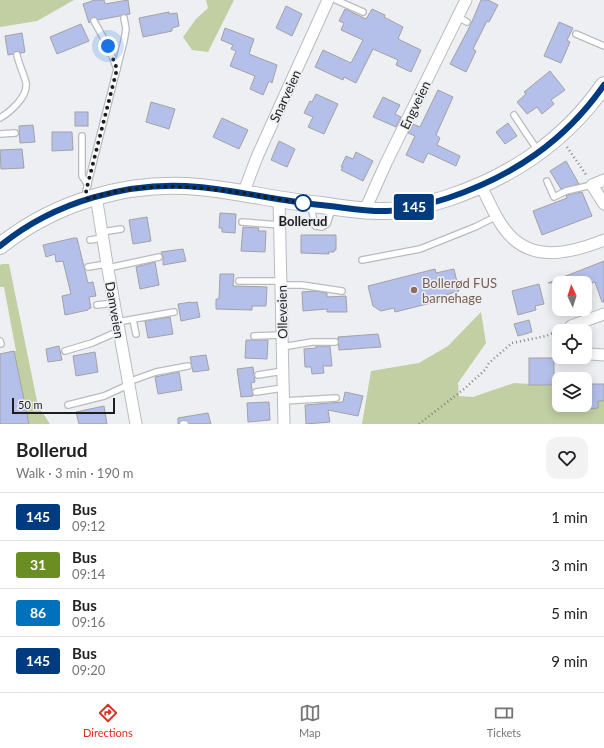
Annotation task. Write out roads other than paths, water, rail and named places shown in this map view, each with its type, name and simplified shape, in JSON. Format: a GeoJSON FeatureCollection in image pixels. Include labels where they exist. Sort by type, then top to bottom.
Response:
{"type":"FeatureCollection","features":[{"type":"Feature","properties":{"kind":"main road"},"geometry":{"type":"LineString","coordinates":[[1,244],[28,226],[91,193],[152,186],[199,187],[279,200],[365,210],[388,211],[419,206],[481,186],[520,166],[539,153],[576,121],[604,85]]}},
{"type":"Feature","properties":{"kind":"street","name":"Snarveien"},"geometry":{"type":"LineString","coordinates":[[244,194],[257,157],[328,0]]}},
{"type":"Feature","properties":{"kind":"street","name":"Engveien"},"geometry":{"type":"LineString","coordinates":[[365,210],[386,163],[463,19],[466,0]]}},
{"type":"Feature","properties":{"kind":"street"},"geometry":{"type":"LineString","coordinates":[[604,180],[592,185],[604,204]]}},
{"type":"Feature","properties":{"kind":"street"},"geometry":{"type":"LineString","coordinates":[[481,186],[503,228],[517,242],[531,250],[546,253],[570,251],[604,240]]}},
{"type":"Feature","properties":{"kind":"street","name":"Damveien"},"geometry":{"type":"LineString","coordinates":[[91,193],[102,235],[136,424]]}},
{"type":"Feature","properties":{"kind":"street","name":"Olleveien"},"geometry":{"type":"LineString","coordinates":[[279,200],[284,424]]}},
{"type":"Feature","properties":{"kind":"street"},"geometry":{"type":"LineString","coordinates":[[581,324],[604,314]]}},
{"type":"Feature","properties":{"kind":"street"},"geometry":{"type":"LineString","coordinates":[[592,354],[604,355]]}},
{"type":"Feature","properties":{"kind":"lane"},"geometry":{"type":"LineString","coordinates":[[336,0],[363,12]]}},
{"type":"Feature","properties":{"kind":"lane"},"geometry":{"type":"LineString","coordinates":[[91,193],[126,29],[124,18]]}},
{"type":"Feature","properties":{"kind":"lane"},"geometry":{"type":"LineString","coordinates":[[94,21],[108,46],[117,69]]}},
{"type":"Feature","properties":{"kind":"lane"},"geometry":{"type":"LineString","coordinates":[[576,34],[604,46]]}},
{"type":"Feature","properties":{"kind":"lane"},"geometry":{"type":"LineString","coordinates":[[0,118],[18,104],[25,92],[26,85],[17,55]]}},
{"type":"Feature","properties":{"kind":"lane"},"geometry":{"type":"LineString","coordinates":[[514,115],[539,153]]}},
{"type":"Feature","properties":{"kind":"lane"},"geometry":{"type":"LineString","coordinates":[[0,134],[15,133]]}},
{"type":"Feature","properties":{"kind":"lane"},"geometry":{"type":"LineString","coordinates":[[82,136],[82,176],[91,193]]}},
{"type":"Feature","properties":{"kind":"lane"},"geometry":{"type":"LineString","coordinates":[[547,181],[554,197],[570,189],[592,185]]}},
{"type":"Feature","properties":{"kind":"lane"},"geometry":{"type":"LineString","coordinates":[[310,204],[315,226],[322,227],[327,224],[333,206]]}},
{"type":"Feature","properties":{"kind":"lane"},"geometry":{"type":"LineString","coordinates":[[362,260],[420,249],[475,227],[497,216]]}},
{"type":"Feature","properties":{"kind":"lane"},"geometry":{"type":"LineString","coordinates":[[242,222],[280,225]]}},
{"type":"Feature","properties":{"kind":"lane"},"geometry":{"type":"LineString","coordinates":[[90,240],[122,229]]}},
{"type":"Feature","properties":{"kind":"lane"},"geometry":{"type":"LineString","coordinates":[[88,267],[107,266],[159,257]]}},
{"type":"Feature","properties":{"kind":"lane"},"geometry":{"type":"LineString","coordinates":[[239,281],[302,285],[342,291]]}},
{"type":"Feature","properties":{"kind":"lane"},"geometry":{"type":"LineString","coordinates":[[97,305],[114,303]]}},
{"type":"Feature","properties":{"kind":"lane"},"geometry":{"type":"LineString","coordinates":[[64,351],[92,343],[118,326],[133,320],[152,315],[174,312]]}},
{"type":"Feature","properties":{"kind":"lane"},"geometry":{"type":"LineString","coordinates":[[133,320],[136,334]]}},
{"type":"Feature","properties":{"kind":"lane"},"geometry":{"type":"LineString","coordinates":[[254,336],[282,335]]}},
{"type":"Feature","properties":{"kind":"lane"},"geometry":{"type":"LineString","coordinates":[[282,347],[312,342],[335,342]]}},
{"type":"Feature","properties":{"kind":"lane"},"geometry":{"type":"LineString","coordinates":[[68,405],[104,396],[128,383],[156,372],[188,366]]}},
{"type":"Feature","properties":{"kind":"lane"},"geometry":{"type":"LineString","coordinates":[[258,375],[283,371]]}},
{"type":"Feature","properties":{"kind":"lane"},"geometry":{"type":"LineString","coordinates":[[256,392],[283,388]]}},
{"type":"Feature","properties":{"kind":"lane"},"geometry":{"type":"LineString","coordinates":[[283,401],[336,398]]}},
{"type":"Feature","properties":{"kind":"place","name":"Bollerud"},"geometry":{"type":"Point","coordinates":[303,203]}},
{"type":"Feature","properties":{"kind":"place","name":"Bollerød FUS barnehage"},"geometry":{"type":"Point","coordinates":[414,290]}}]}
